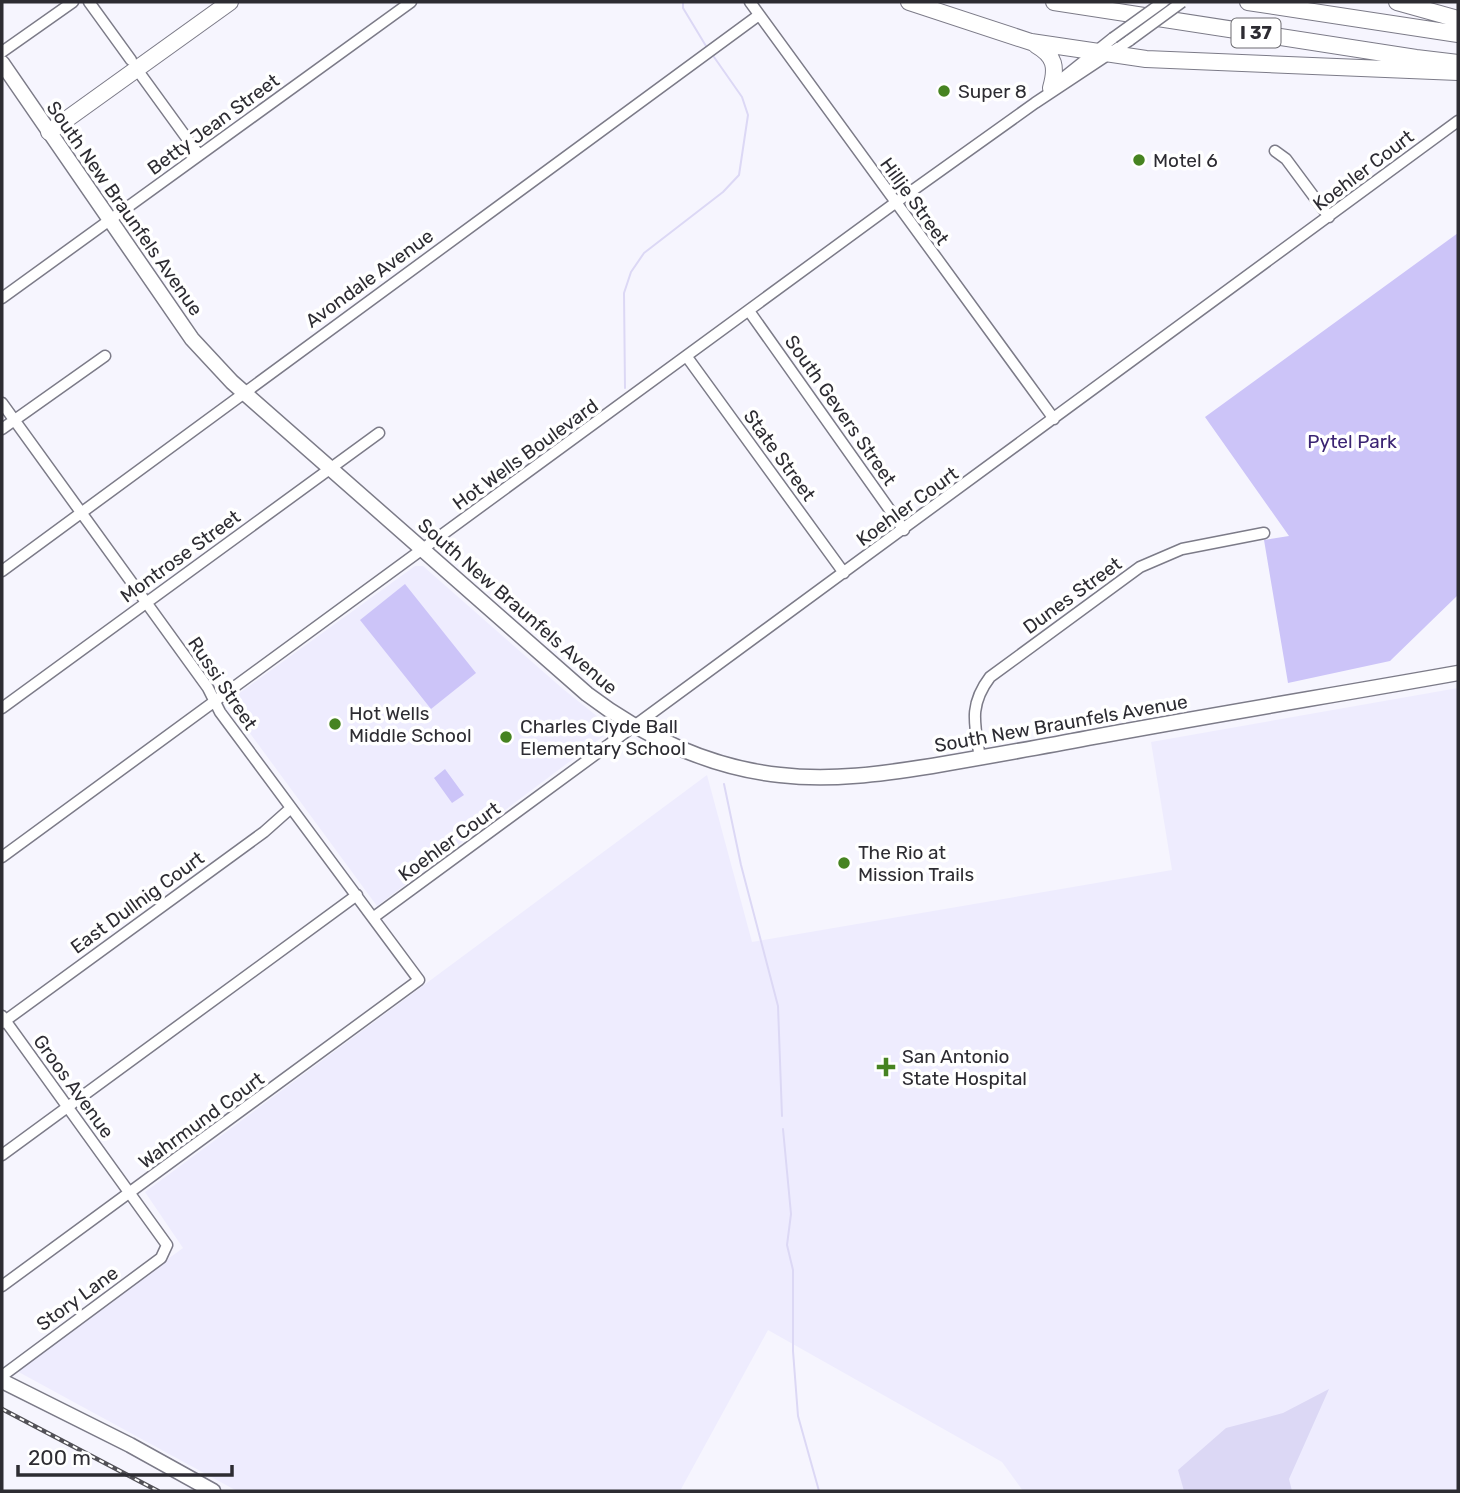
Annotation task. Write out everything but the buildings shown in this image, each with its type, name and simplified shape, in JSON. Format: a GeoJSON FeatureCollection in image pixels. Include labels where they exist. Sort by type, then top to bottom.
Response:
{"type":"FeatureCollection","features":[{"type":"Feature","properties":{"kind":"highway"},"geometry":{"type":"LineString","coordinates":[[49,132],[230,2]]}},
{"type":"Feature","properties":{"kind":"highway"},"geometry":{"type":"LineString","coordinates":[[909,2],[1031,42],[1101,54],[1159,60],[1458,72]]}},
{"type":"Feature","properties":{"kind":"highway","name":"I 37"},"geometry":{"type":"LineString","coordinates":[[1054,2],[1416,58],[1458,62]]}},
{"type":"Feature","properties":{"kind":"highway","name":"I 37"},"geometry":{"type":"LineString","coordinates":[[1248,2],[1458,34]]}},
{"type":"Feature","properties":{"kind":"highway"},"geometry":{"type":"LineString","coordinates":[[1396,2],[1458,19]]}},
{"type":"Feature","properties":{"kind":"highway"},"geometry":{"type":"LineString","coordinates":[[1031,42],[1048,52],[1053,60],[1051,88]]}},
{"type":"Feature","properties":{"kind":"main road","name":"South New Braunfels Avenue"},"geometry":{"type":"LineString","coordinates":[[2,63],[195,343],[243,392],[587,694],[636,726],[702,757],[739,768],[778,775],[855,777],[980,758],[1458,673]]}},
{"type":"Feature","properties":{"kind":"main road"},"geometry":{"type":"LineString","coordinates":[[2,1379],[214,1491]]}},
{"type":"Feature","properties":{"kind":"street"},"geometry":{"type":"LineString","coordinates":[[2,52],[73,2]]}},
{"type":"Feature","properties":{"kind":"street"},"geometry":{"type":"LineString","coordinates":[[89,2],[131,60]]}},
{"type":"Feature","properties":{"kind":"street","name":"Betty Jean Street"},"geometry":{"type":"LineString","coordinates":[[2,298],[411,2]]}},
{"type":"Feature","properties":{"kind":"street","name":"Hillje Street"},"geometry":{"type":"LineString","coordinates":[[750,2],[1054,419]]}},
{"type":"Feature","properties":{"kind":"street","name":"Hot Wells Boulevard"},"geometry":{"type":"LineString","coordinates":[[2,857],[1035,103],[1101,54],[1113,38],[1163,2]]}},
{"type":"Feature","properties":{"kind":"street","name":"Hot Wells Boulevard"},"geometry":{"type":"LineString","coordinates":[[1035,103],[1051,88],[1101,54],[1130,40],[1182,2]]}},
{"type":"Feature","properties":{"kind":"street","name":"Avondale Avenue"},"geometry":{"type":"LineString","coordinates":[[2,570],[759,15]]}},
{"type":"Feature","properties":{"kind":"street"},"geometry":{"type":"LineString","coordinates":[[141,75],[199,155]]}},
{"type":"Feature","properties":{"kind":"street","name":"Koehler Court"},"geometry":{"type":"LineString","coordinates":[[374,917],[1458,121]]}},
{"type":"Feature","properties":{"kind":"street"},"geometry":{"type":"LineString","coordinates":[[1275,151],[1286,159],[1329,217]]}},
{"type":"Feature","properties":{"kind":"street","name":"South Gevers Street"},"geometry":{"type":"LineString","coordinates":[[749,311],[904,530]]}},
{"type":"Feature","properties":{"kind":"street"},"geometry":{"type":"LineString","coordinates":[[2,429],[105,356]]}},
{"type":"Feature","properties":{"kind":"street","name":"State Street"},"geometry":{"type":"LineString","coordinates":[[687,358],[844,573]]}},
{"type":"Feature","properties":{"kind":"street","name":"Russi Street"},"geometry":{"type":"LineString","coordinates":[[2,403],[208,688],[220,712],[419,980]]}},
{"type":"Feature","properties":{"kind":"street","name":"Montrose Street"},"geometry":{"type":"LineString","coordinates":[[2,708],[379,433]]}},
{"type":"Feature","properties":{"kind":"street","name":"Dunes Street"},"geometry":{"type":"LineString","coordinates":[[980,758],[975,706],[990,677],[1140,567],[1181,549],[1264,533]]}},
{"type":"Feature","properties":{"kind":"street","name":"East Dullnig Court"},"geometry":{"type":"LineString","coordinates":[[3,1019],[264,832],[291,808]]}},
{"type":"Feature","properties":{"kind":"street"},"geometry":{"type":"LineString","coordinates":[[2,1155],[357,895]]}},
{"type":"Feature","properties":{"kind":"street","name":"Wahrmund Court"},"geometry":{"type":"LineString","coordinates":[[2,1286],[419,980]]}},
{"type":"Feature","properties":{"kind":"street","name":"Groos Avenue"},"geometry":{"type":"LineString","coordinates":[[3,1019],[167,1245]]}},
{"type":"Feature","properties":{"kind":"street","name":"Story Lane"},"geometry":{"type":"LineString","coordinates":[[2,1379],[161,1258],[167,1245]]}},
{"type":"Feature","properties":{"kind":"shaded area","name":"Hot Wells Middle School"},"geometry":{"type":"Polygon","coordinates":[[[415,566],[423,566],[563,689],[613,729],[377,906],[227,702],[415,566]]]}},
{"type":"Feature","properties":{"kind":"shaded area","name":"San Antonio State Hospital"},"geometry":{"type":"Polygon","coordinates":[[[1458,688],[1458,1491],[1023,1491],[1002,1462],[768,1330],[680,1491],[237,1491],[15,1370],[183,1248],[145,1192],[707,775],[752,942],[1172,870],[1151,742],[1458,688]]]}},
{"type":"Feature","properties":{"kind":"shaded area"},"geometry":{"type":"Polygon","coordinates":[[[1329,1389],[1289,1479],[1292,1491],[1184,1491],[1178,1470],[1226,1428],[1283,1413],[1329,1389]]]}},
{"type":"Feature","properties":{"kind":"green space","name":"Pytel Park"},"geometry":{"type":"Polygon","coordinates":[[[1458,233],[1458,595],[1390,661],[1288,683],[1264,540],[1289,536],[1205,417],[1458,233]]]}},
{"type":"Feature","properties":{"kind":"green space"},"geometry":{"type":"Polygon","coordinates":[[[405,584],[476,673],[431,709],[360,620],[405,584]]]}},
{"type":"Feature","properties":{"kind":"green space"},"geometry":{"type":"Polygon","coordinates":[[[445,769],[464,795],[452,803],[434,778],[445,769]]]}},
{"type":"Feature","properties":{"kind":"waterway"},"geometry":{"type":"LineString","coordinates":[[683,2],[683,8],[706,46]]}},
{"type":"Feature","properties":{"kind":"waterway"},"geometry":{"type":"LineString","coordinates":[[625,388],[624,293],[631,272],[644,253],[723,192],[739,175],[748,115],[742,97],[714,57]]}},
{"type":"Feature","properties":{"kind":"waterway"},"geometry":{"type":"LineString","coordinates":[[724,784],[741,865],[778,1006],[782,1116]]}},
{"type":"Feature","properties":{"kind":"waterway"},"geometry":{"type":"LineString","coordinates":[[783,1129],[791,1214],[787,1245],[793,1270],[793,1351],[798,1416],[819,1491]]}},
{"type":"Feature","properties":{"kind":"railway"},"geometry":{"type":"LineString","coordinates":[[2,1409],[158,1491]]}},
{"type":"Feature","properties":{"kind":"place","name":"Super 8"},"geometry":{"type":"Point","coordinates":[944,91]}},
{"type":"Feature","properties":{"kind":"place","name":"Motel 6"},"geometry":{"type":"Point","coordinates":[1139,160]}},
{"type":"Feature","properties":{"kind":"place","name":"Hot Wells Middle School"},"geometry":{"type":"Point","coordinates":[335,724]}},
{"type":"Feature","properties":{"kind":"place","name":"Charles Clyde Ball Elementary School"},"geometry":{"type":"Point","coordinates":[506,737]}},
{"type":"Feature","properties":{"kind":"place","name":"The Rio at Mission Trails"},"geometry":{"type":"Point","coordinates":[844,863]}},
{"type":"Feature","properties":{"kind":"place","name":"San Antonio State Hospital"},"geometry":{"type":"Point","coordinates":[886,1067]}}]}
